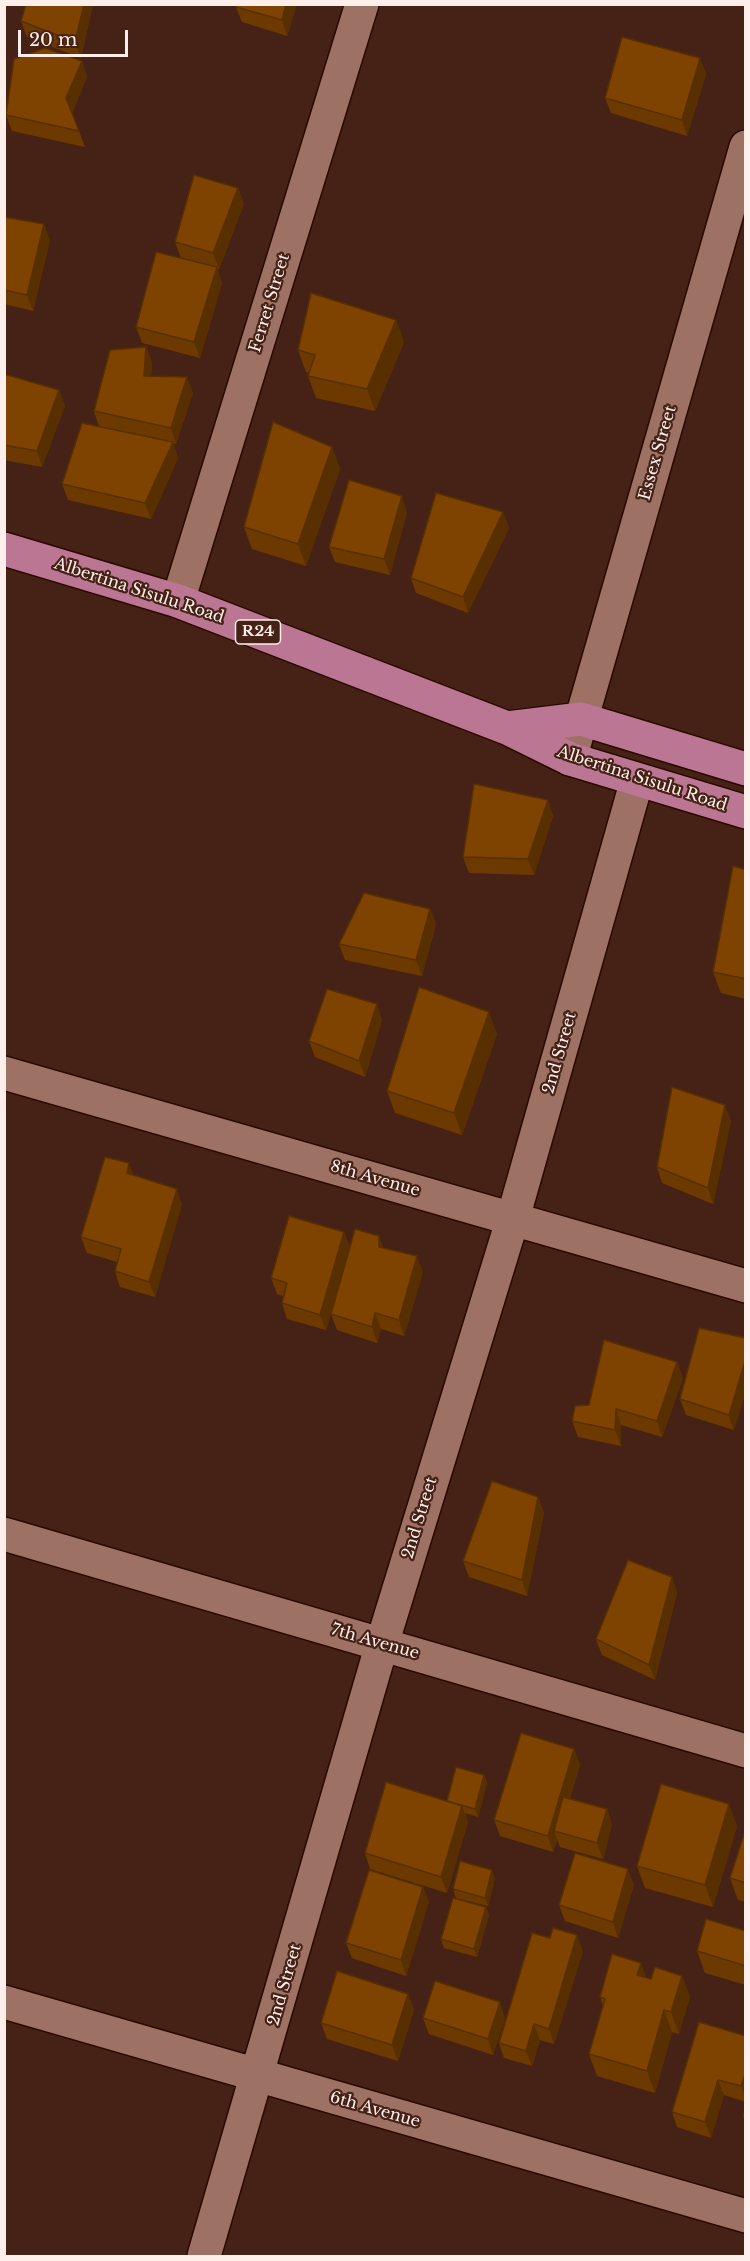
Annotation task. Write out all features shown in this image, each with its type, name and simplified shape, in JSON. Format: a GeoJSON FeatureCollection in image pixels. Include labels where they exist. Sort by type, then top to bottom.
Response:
{"type":"FeatureCollection","features":[{"type":"Feature","properties":{"kind":"main road","name":"Albertina Sisulu Road"},"geometry":{"type":"LineString","coordinates":[[4,549],[178,601],[507,728],[570,759],[746,812]]}},
{"type":"Feature","properties":{"kind":"main road","name":"Albertina Sisulu Road"},"geometry":{"type":"LineString","coordinates":[[507,728],[582,718],[746,769]]}},
{"type":"Feature","properties":{"kind":"street","name":"Ferret Street"},"geometry":{"type":"LineString","coordinates":[[178,601],[362,4]]}},
{"type":"Feature","properties":{"kind":"street","name":"Essex Street"},"geometry":{"type":"LineString","coordinates":[[570,759],[746,147]]}},
{"type":"Feature","properties":{"kind":"street","name":"2nd Street"},"geometry":{"type":"LineString","coordinates":[[204,2256],[258,2077],[382,1644],[513,1218],[637,780]]}},
{"type":"Feature","properties":{"kind":"street","name":"8th Avenue"},"geometry":{"type":"LineString","coordinates":[[4,1073],[746,1286]]}},
{"type":"Feature","properties":{"kind":"street","name":"7th Avenue"},"geometry":{"type":"LineString","coordinates":[[4,1534],[746,1751]]}},
{"type":"Feature","properties":{"kind":"street","name":"6th Avenue"},"geometry":{"type":"LineString","coordinates":[[4,2002],[746,2216]]}},
{"type":"Feature","properties":{"kind":"building"},"geometry":{"type":"Polygon","coordinates":[[[26,4],[84,4],[75,42],[21,21],[26,4]]]}},
{"type":"Feature","properties":{"kind":"building"},"geometry":{"type":"Polygon","coordinates":[[[237,4],[286,4],[282,20],[236,7],[237,4]]]}},
{"type":"Feature","properties":{"kind":"building"},"geometry":{"type":"Polygon","coordinates":[[[622,37],[700,58],[682,120],[605,98],[622,37]]]}},
{"type":"Feature","properties":{"kind":"building"},"geometry":{"type":"Polygon","coordinates":[[[45,48],[82,61],[66,98],[79,131],[6,115],[14,59],[45,48]]]}},
{"type":"Feature","properties":{"kind":"building"},"geometry":{"type":"Polygon","coordinates":[[[194,175],[238,188],[213,253],[175,242],[194,175]]]}},
{"type":"Feature","properties":{"kind":"building"},"geometry":{"type":"Polygon","coordinates":[[[4,217],[44,224],[27,295],[4,290],[4,217]]]}},
{"type":"Feature","properties":{"kind":"building"},"geometry":{"type":"Polygon","coordinates":[[[156,252],[217,267],[194,342],[136,327],[156,252]]]}},
{"type":"Feature","properties":{"kind":"building"},"geometry":{"type":"Polygon","coordinates":[[[311,293],[396,320],[367,389],[308,376],[315,355],[298,350],[311,293]]]}},
{"type":"Feature","properties":{"kind":"building"},"geometry":{"type":"Polygon","coordinates":[[[146,347],[144,376],[187,377],[171,428],[94,411],[110,350],[146,347]]]}},
{"type":"Feature","properties":{"kind":"building"},"geometry":{"type":"Polygon","coordinates":[[[4,374],[59,390],[37,451],[4,445],[4,374]]]}},
{"type":"Feature","properties":{"kind":"building"},"geometry":{"type":"Polygon","coordinates":[[[273,422],[332,447],[298,544],[244,527],[273,422]]]}},
{"type":"Feature","properties":{"kind":"building"},"geometry":{"type":"Polygon","coordinates":[[[82,423],[173,442],[145,503],[62,484],[82,423]]]}},
{"type":"Feature","properties":{"kind":"building"},"geometry":{"type":"Polygon","coordinates":[[[349,480],[402,496],[384,559],[329,547],[349,480]]]}},
{"type":"Feature","properties":{"kind":"building"},"geometry":{"type":"Polygon","coordinates":[[[436,493],[503,512],[463,597],[411,578],[436,493]]]}},
{"type":"Feature","properties":{"kind":"building"},"geometry":{"type":"Polygon","coordinates":[[[474,784],[548,800],[528,859],[463,857],[474,784]]]}},
{"type":"Feature","properties":{"kind":"building"},"geometry":{"type":"Polygon","coordinates":[[[733,866],[746,870],[746,979],[713,972],[733,866]]]}},
{"type":"Feature","properties":{"kind":"building"},"geometry":{"type":"Polygon","coordinates":[[[364,893],[430,909],[416,960],[339,944],[364,893]]]}},
{"type":"Feature","properties":{"kind":"building"},"geometry":{"type":"Polygon","coordinates":[[[419,987],[489,1012],[454,1113],[387,1091],[419,987]]]}},
{"type":"Feature","properties":{"kind":"building"},"geometry":{"type":"Polygon","coordinates":[[[327,989],[377,1004],[359,1061],[309,1041],[327,989]]]}},
{"type":"Feature","properties":{"kind":"building"},"geometry":{"type":"Polygon","coordinates":[[[672,1087],[725,1105],[708,1188],[657,1167],[672,1087]]]}},
{"type":"Feature","properties":{"kind":"building"},"geometry":{"type":"Polygon","coordinates":[[[105,1157],[129,1163],[127,1173],[177,1189],[149,1282],[115,1271],[121,1249],[81,1237],[105,1157]]]}},
{"type":"Feature","properties":{"kind":"building"},"geometry":{"type":"Polygon","coordinates":[[[289,1216],[344,1232],[320,1315],[282,1303],[287,1283],[271,1278],[289,1216]]]}},
{"type":"Feature","properties":{"kind":"building"},"geometry":{"type":"Polygon","coordinates":[[[355,1229],[379,1236],[379,1247],[417,1256],[399,1320],[375,1313],[372,1327],[331,1314],[355,1229]]]}},
{"type":"Feature","properties":{"kind":"building"},"geometry":{"type":"Polygon","coordinates":[[[699,1328],[746,1338],[746,1358],[729,1415],[680,1399],[699,1328]]]}},
{"type":"Feature","properties":{"kind":"building"},"geometry":{"type":"Polygon","coordinates":[[[604,1340],[677,1362],[657,1421],[616,1409],[615,1430],[572,1421],[575,1406],[589,1405],[604,1340]]]}},
{"type":"Feature","properties":{"kind":"building"},"geometry":{"type":"Polygon","coordinates":[[[492,1481],[538,1497],[522,1580],[463,1561],[492,1481]]]}},
{"type":"Feature","properties":{"kind":"building"},"geometry":{"type":"Polygon","coordinates":[[[628,1560],[672,1577],[649,1665],[596,1639],[628,1560]]]}},
{"type":"Feature","properties":{"kind":"building"},"geometry":{"type":"Polygon","coordinates":[[[521,1733],[574,1749],[548,1836],[494,1820],[521,1733]]]}},
{"type":"Feature","properties":{"kind":"building"},"geometry":{"type":"Polygon","coordinates":[[[456,1767],[484,1775],[475,1809],[447,1801],[456,1767]]]}},
{"type":"Feature","properties":{"kind":"building"},"geometry":{"type":"Polygon","coordinates":[[[386,1782],[462,1806],[441,1877],[365,1853],[386,1782]]]}},
{"type":"Feature","properties":{"kind":"building"},"geometry":{"type":"Polygon","coordinates":[[[661,1784],[729,1804],[705,1885],[637,1866],[661,1784]]]}},
{"type":"Feature","properties":{"kind":"building"},"geometry":{"type":"Polygon","coordinates":[[[563,1797],[607,1809],[597,1843],[554,1831],[563,1797]]]}},
{"type":"Feature","properties":{"kind":"building"},"geometry":{"type":"Polygon","coordinates":[[[746,1828],[746,1883],[730,1878],[746,1828]]]}},
{"type":"Feature","properties":{"kind":"building"},"geometry":{"type":"Polygon","coordinates":[[[575,1853],[628,1869],[613,1922],[559,1905],[575,1853]]]}},
{"type":"Feature","properties":{"kind":"building"},"geometry":{"type":"Polygon","coordinates":[[[460,1861],[492,1870],[485,1898],[453,1889],[460,1861]]]}},
{"type":"Feature","properties":{"kind":"building"},"geometry":{"type":"Polygon","coordinates":[[[369,1870],[423,1887],[401,1960],[346,1943],[369,1870]]]}},
{"type":"Feature","properties":{"kind":"building"},"geometry":{"type":"Polygon","coordinates":[[[453,1898],[486,1907],[474,1949],[441,1939],[453,1898]]]}},
{"type":"Feature","properties":{"kind":"building"},"geometry":{"type":"Polygon","coordinates":[[[706,1919],[746,1931],[746,1966],[697,1951],[706,1919]]]}},
{"type":"Feature","properties":{"kind":"building"},"geometry":{"type":"Polygon","coordinates":[[[553,1928],[577,1935],[549,2029],[534,2024],[526,2051],[499,2043],[532,1933],[550,1938],[553,1928]]]}},
{"type":"Feature","properties":{"kind":"building"},"geometry":{"type":"Polygon","coordinates":[[[612,1954],[641,1963],[637,1975],[651,1979],[655,1967],[682,1976],[671,2012],[664,2010],[647,2071],[589,2054],[605,1999],[600,1997],[612,1954]]]}},
{"type":"Feature","properties":{"kind":"building"},"geometry":{"type":"Polygon","coordinates":[[[337,1971],[408,1994],[392,2045],[321,2023],[337,1971]]]}},
{"type":"Feature","properties":{"kind":"building"},"geometry":{"type":"Polygon","coordinates":[[[435,1981],[500,2002],[488,2039],[423,2018],[435,1981]]]}},
{"type":"Feature","properties":{"kind":"building"},"geometry":{"type":"Polygon","coordinates":[[[699,2022],[746,2036],[746,2072],[741,2086],[718,2080],[705,2122],[672,2112],[699,2022]]]}}]}
